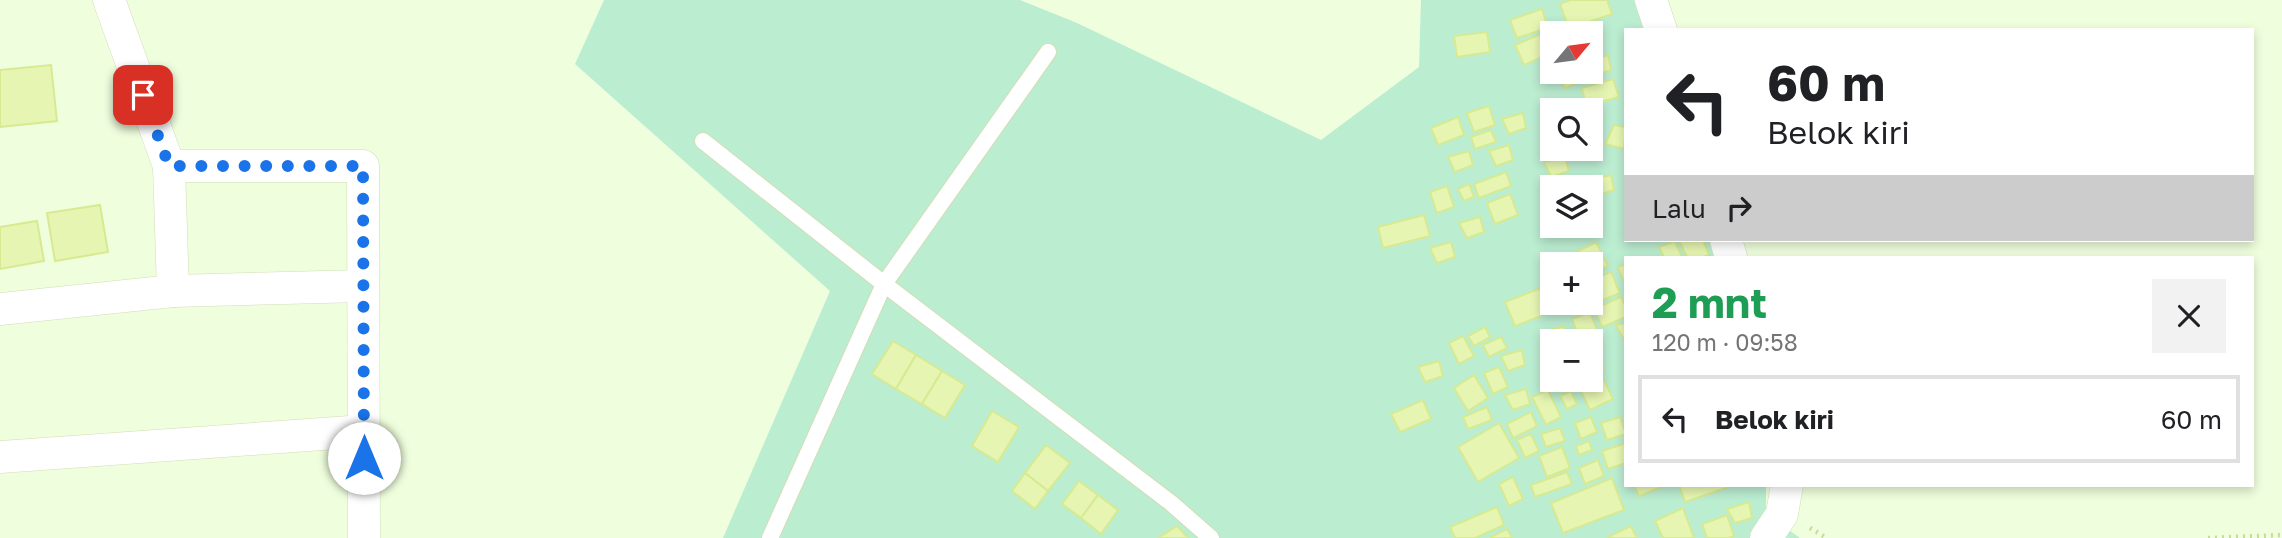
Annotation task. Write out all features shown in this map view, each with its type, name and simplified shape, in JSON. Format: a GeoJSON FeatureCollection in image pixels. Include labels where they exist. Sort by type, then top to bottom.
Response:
{"type":"FeatureCollection","features":[{"type":"Feature","properties":{"kind":"street"},"geometry":{"type":"LineString","coordinates":[[109,0],[169,166],[173,291]]}},
{"type":"Feature","properties":{"kind":"street"},"geometry":{"type":"LineString","coordinates":[[1651,0],[1660,28]]}},
{"type":"Feature","properties":{"kind":"street"},"geometry":{"type":"LineString","coordinates":[[169,166],[363,166],[364,538]]}},
{"type":"Feature","properties":{"kind":"street"},"geometry":{"type":"LineString","coordinates":[[0,309],[173,291],[363,286]]}},
{"type":"Feature","properties":{"kind":"street"},"geometry":{"type":"LineString","coordinates":[[0,457],[364,431]]}},
{"type":"Feature","properties":{"kind":"street"},"geometry":{"type":"LineString","coordinates":[[1766,538],[1782,514],[1787,487]]}},
{"type":"Feature","properties":{"kind":"lane"},"geometry":{"type":"LineString","coordinates":[[770,538],[884,284],[1048,52]]}},
{"type":"Feature","properties":{"kind":"lane"},"geometry":{"type":"LineString","coordinates":[[703,141],[884,284],[1171,503],[1211,538]]}},
{"type":"Feature","properties":{"kind":"path"},"geometry":{"type":"LineString","coordinates":[[2208,538],[2282,534]]}},
{"type":"Feature","properties":{"kind":"green space"},"geometry":{"type":"Polygon","coordinates":[[[604,0],[1020,0],[1077,23],[1321,140],[1419,67],[1421,0],[1634,0],[1643,28],[1624,28],[1624,242],[1710,242],[1714,256],[1624,256],[1624,487],[1766,487],[1766,514],[1800,538],[723,538],[830,291],[575,64],[604,0]]]}},
{"type":"Feature","properties":{"kind":"building"},"geometry":{"type":"Polygon","coordinates":[[[1570,0],[1607,0],[1612,14],[1592,21],[1566,21],[1560,4],[1570,0]]]}},
{"type":"Feature","properties":{"kind":"building"},"geometry":{"type":"Polygon","coordinates":[[[1542,9],[1546,21],[1540,21],[1540,31],[1517,38],[1510,20],[1542,9]]]}},
{"type":"Feature","properties":{"kind":"building"},"geometry":{"type":"Polygon","coordinates":[[[1487,32],[1490,52],[1457,57],[1454,36],[1487,32]]]}},
{"type":"Feature","properties":{"kind":"building"},"geometry":{"type":"Polygon","coordinates":[[[1540,34],[1540,58],[1524,65],[1515,45],[1540,34]]]}},
{"type":"Feature","properties":{"kind":"building"},"geometry":{"type":"Polygon","coordinates":[[[1608,55],[1611,70],[1603,73],[1603,56],[1608,55]]]}},
{"type":"Feature","properties":{"kind":"building"},"geometry":{"type":"Polygon","coordinates":[[[51,65],[57,121],[0,127],[0,70],[51,65]]]}},
{"type":"Feature","properties":{"kind":"building"},"geometry":{"type":"Polygon","coordinates":[[[1613,79],[1619,97],[1603,101],[1603,98],[1584,98],[1582,88],[1613,79]]]}},
{"type":"Feature","properties":{"kind":"building"},"geometry":{"type":"Polygon","coordinates":[[[1489,106],[1495,125],[1474,132],[1467,113],[1489,106]]]}},
{"type":"Feature","properties":{"kind":"building"},"geometry":{"type":"Polygon","coordinates":[[[1523,113],[1526,128],[1509,134],[1502,119],[1523,113]]]}},
{"type":"Feature","properties":{"kind":"building"},"geometry":{"type":"Polygon","coordinates":[[[1458,117],[1464,135],[1438,145],[1431,128],[1458,117]]]}},
{"type":"Feature","properties":{"kind":"building"},"geometry":{"type":"Polygon","coordinates":[[[1614,125],[1624,127],[1624,149],[1605,144],[1614,125]]]}},
{"type":"Feature","properties":{"kind":"building"},"geometry":{"type":"Polygon","coordinates":[[[1491,130],[1496,142],[1475,149],[1471,137],[1491,130]]]}},
{"type":"Feature","properties":{"kind":"building"},"geometry":{"type":"Polygon","coordinates":[[[1509,145],[1513,160],[1496,166],[1489,151],[1509,145]]]}},
{"type":"Feature","properties":{"kind":"building"},"geometry":{"type":"Polygon","coordinates":[[[1469,151],[1473,165],[1455,172],[1448,157],[1469,151]]]}},
{"type":"Feature","properties":{"kind":"building"},"geometry":{"type":"Polygon","coordinates":[[[1566,161],[1569,171],[1550,175],[1544,162],[1566,161]]]}},
{"type":"Feature","properties":{"kind":"building"},"geometry":{"type":"Polygon","coordinates":[[[1506,172],[1511,186],[1479,198],[1474,184],[1506,172]]]}},
{"type":"Feature","properties":{"kind":"building"},"geometry":{"type":"Polygon","coordinates":[[[1611,175],[1614,190],[1603,194],[1603,177],[1611,175]]]}},
{"type":"Feature","properties":{"kind":"building"},"geometry":{"type":"Polygon","coordinates":[[[1469,184],[1474,197],[1464,201],[1458,189],[1469,184]]]}},
{"type":"Feature","properties":{"kind":"building"},"geometry":{"type":"Polygon","coordinates":[[[1447,186],[1454,207],[1437,213],[1430,192],[1447,186]]]}},
{"type":"Feature","properties":{"kind":"building"},"geometry":{"type":"Polygon","coordinates":[[[1510,194],[1518,215],[1495,224],[1487,203],[1510,194]]]}},
{"type":"Feature","properties":{"kind":"building"},"geometry":{"type":"Polygon","coordinates":[[[100,205],[108,252],[55,261],[47,213],[100,205]]]}},
{"type":"Feature","properties":{"kind":"building"},"geometry":{"type":"Polygon","coordinates":[[[1424,215],[1430,236],[1383,248],[1378,227],[1424,215]]]}},
{"type":"Feature","properties":{"kind":"building"},"geometry":{"type":"Polygon","coordinates":[[[1480,217],[1484,232],[1467,238],[1459,223],[1480,217]]]}},
{"type":"Feature","properties":{"kind":"building"},"geometry":{"type":"Polygon","coordinates":[[[37,221],[44,261],[0,269],[0,227],[37,221]]]}},
{"type":"Feature","properties":{"kind":"building"},"geometry":{"type":"Polygon","coordinates":[[[1451,242],[1455,257],[1437,263],[1430,248],[1451,242]]]}},
{"type":"Feature","properties":{"kind":"building"},"geometry":{"type":"Polygon","coordinates":[[[1596,242],[1601,252],[1576,252],[1596,242]]]}},
{"type":"Feature","properties":{"kind":"building"},"geometry":{"type":"Polygon","coordinates":[[[1675,242],[1682,256],[1664,256],[1659,247],[1675,242]]]}},
{"type":"Feature","properties":{"kind":"building"},"geometry":{"type":"Polygon","coordinates":[[[1680,242],[1704,242],[1709,255],[1706,256],[1687,256],[1680,242]]]}},
{"type":"Feature","properties":{"kind":"building"},"geometry":{"type":"Polygon","coordinates":[[[1603,256],[1608,266],[1603,268],[1603,256]]]}},
{"type":"Feature","properties":{"kind":"building"},"geometry":{"type":"Polygon","coordinates":[[[1624,265],[1624,283],[1618,267],[1624,265]]]}},
{"type":"Feature","properties":{"kind":"building"},"geometry":{"type":"Polygon","coordinates":[[[1611,272],[1620,293],[1603,300],[1603,275],[1611,272]]]}},
{"type":"Feature","properties":{"kind":"building"},"geometry":{"type":"Polygon","coordinates":[[[1540,289],[1540,315],[1544,315],[1515,326],[1505,302],[1540,289]]]}},
{"type":"Feature","properties":{"kind":"building"},"geometry":{"type":"Polygon","coordinates":[[[1621,297],[1624,303],[1624,318],[1602,327],[1597,315],[1603,315],[1603,305],[1621,297]]]}},
{"type":"Feature","properties":{"kind":"building"},"geometry":{"type":"Polygon","coordinates":[[[1591,315],[1597,329],[1576,329],[1572,319],[1591,315]]]}},
{"type":"Feature","properties":{"kind":"building"},"geometry":{"type":"Polygon","coordinates":[[[1624,323],[1624,340],[1616,325],[1624,323]]]}},
{"type":"Feature","properties":{"kind":"building"},"geometry":{"type":"Polygon","coordinates":[[[1485,327],[1490,337],[1474,346],[1468,336],[1485,327]]]}},
{"type":"Feature","properties":{"kind":"building"},"geometry":{"type":"Polygon","coordinates":[[[1463,336],[1474,356],[1459,364],[1449,343],[1463,336]]]}},
{"type":"Feature","properties":{"kind":"building"},"geometry":{"type":"Polygon","coordinates":[[[1501,337],[1507,348],[1489,357],[1483,345],[1501,337]]]}},
{"type":"Feature","properties":{"kind":"building"},"geometry":{"type":"Polygon","coordinates":[[[893,341],[916,355],[896,389],[872,374],[893,341]]]}},
{"type":"Feature","properties":{"kind":"building"},"geometry":{"type":"Polygon","coordinates":[[[1522,350],[1525,365],[1508,371],[1501,356],[1522,350]]]}},
{"type":"Feature","properties":{"kind":"building"},"geometry":{"type":"Polygon","coordinates":[[[916,355],[942,371],[922,404],[896,389],[916,355]]]}},
{"type":"Feature","properties":{"kind":"building"},"geometry":{"type":"Polygon","coordinates":[[[1439,361],[1443,376],[1425,382],[1418,367],[1439,361]]]}},
{"type":"Feature","properties":{"kind":"building"},"geometry":{"type":"Polygon","coordinates":[[[1499,367],[1508,387],[1493,394],[1484,373],[1499,367]]]}},
{"type":"Feature","properties":{"kind":"building"},"geometry":{"type":"Polygon","coordinates":[[[942,371],[965,385],[945,418],[922,404],[942,371]]]}},
{"type":"Feature","properties":{"kind":"building"},"geometry":{"type":"Polygon","coordinates":[[[1474,375],[1488,398],[1468,411],[1454,388],[1474,375]]]}},
{"type":"Feature","properties":{"kind":"building"},"geometry":{"type":"Polygon","coordinates":[[[1603,378],[1613,399],[1590,410],[1581,392],[1603,392],[1603,378]]]}},
{"type":"Feature","properties":{"kind":"building"},"geometry":{"type":"Polygon","coordinates":[[[1526,389],[1530,404],[1513,410],[1505,395],[1526,389]]]}},
{"type":"Feature","properties":{"kind":"building"},"geometry":{"type":"Polygon","coordinates":[[[1549,392],[1561,417],[1546,425],[1532,397],[1549,392]]]}},
{"type":"Feature","properties":{"kind":"building"},"geometry":{"type":"Polygon","coordinates":[[[1571,392],[1577,404],[1567,409],[1560,396],[1571,392]]]}},
{"type":"Feature","properties":{"kind":"building"},"geometry":{"type":"Polygon","coordinates":[[[1423,400],[1431,419],[1400,432],[1391,414],[1423,400]]]}},
{"type":"Feature","properties":{"kind":"building"},"geometry":{"type":"Polygon","coordinates":[[[1487,407],[1492,420],[1468,429],[1463,417],[1487,407]]]}},
{"type":"Feature","properties":{"kind":"building"},"geometry":{"type":"Polygon","coordinates":[[[992,411],[1019,427],[998,462],[972,446],[992,411]]]}},
{"type":"Feature","properties":{"kind":"building"},"geometry":{"type":"Polygon","coordinates":[[[1531,412],[1537,426],[1513,438],[1507,424],[1531,412]]]}},
{"type":"Feature","properties":{"kind":"building"},"geometry":{"type":"Polygon","coordinates":[[[1591,417],[1597,432],[1581,439],[1575,423],[1591,417]]]}},
{"type":"Feature","properties":{"kind":"building"},"geometry":{"type":"Polygon","coordinates":[[[1620,417],[1624,435],[1607,440],[1601,423],[1620,417]]]}},
{"type":"Feature","properties":{"kind":"building"},"geometry":{"type":"Polygon","coordinates":[[[1499,423],[1519,458],[1478,482],[1458,447],[1499,423]]]}},
{"type":"Feature","properties":{"kind":"building"},"geometry":{"type":"Polygon","coordinates":[[[1560,428],[1565,441],[1546,447],[1541,434],[1560,428]]]}},
{"type":"Feature","properties":{"kind":"building"},"geometry":{"type":"Polygon","coordinates":[[[1531,434],[1539,451],[1525,458],[1517,440],[1531,434]]]}},
{"type":"Feature","properties":{"kind":"building"},"geometry":{"type":"Polygon","coordinates":[[[1589,441],[1592,450],[1579,455],[1576,446],[1589,441]]]}},
{"type":"Feature","properties":{"kind":"building"},"geometry":{"type":"Polygon","coordinates":[[[1624,444],[1624,464],[1608,469],[1602,451],[1624,444]]]}},
{"type":"Feature","properties":{"kind":"building"},"geometry":{"type":"Polygon","coordinates":[[[1046,445],[1070,463],[1048,491],[1025,473],[1046,445]]]}},
{"type":"Feature","properties":{"kind":"building"},"geometry":{"type":"Polygon","coordinates":[[[1562,447],[1570,468],[1547,477],[1539,456],[1562,447]]]}},
{"type":"Feature","properties":{"kind":"building"},"geometry":{"type":"Polygon","coordinates":[[[1598,460],[1604,476],[1585,484],[1579,468],[1598,460]]]}},
{"type":"Feature","properties":{"kind":"building"},"geometry":{"type":"Polygon","coordinates":[[[1567,472],[1572,484],[1535,497],[1531,485],[1567,472]]]}},
{"type":"Feature","properties":{"kind":"building"},"geometry":{"type":"Polygon","coordinates":[[[1025,473],[1048,491],[1035,509],[1012,491],[1025,473]]]}},
{"type":"Feature","properties":{"kind":"building"},"geometry":{"type":"Polygon","coordinates":[[[1513,477],[1523,499],[1509,506],[1499,484],[1513,477]]]}},
{"type":"Feature","properties":{"kind":"building"},"geometry":{"type":"Polygon","coordinates":[[[1612,478],[1624,510],[1563,533],[1551,503],[1612,478]]]}},
{"type":"Feature","properties":{"kind":"building"},"geometry":{"type":"Polygon","coordinates":[[[1079,481],[1098,495],[1081,518],[1062,504],[1079,481]]]}},
{"type":"Feature","properties":{"kind":"building"},"geometry":{"type":"Polygon","coordinates":[[[1635,487],[1662,487],[1639,496],[1635,487]]]}},
{"type":"Feature","properties":{"kind":"building"},"geometry":{"type":"Polygon","coordinates":[[[1680,487],[1726,487],[1726,488],[1685,502],[1680,487]]]}},
{"type":"Feature","properties":{"kind":"building"},"geometry":{"type":"Polygon","coordinates":[[[1098,495],[1118,510],[1101,534],[1081,518],[1098,495]]]}},
{"type":"Feature","properties":{"kind":"building"},"geometry":{"type":"Polygon","coordinates":[[[1749,502],[1752,518],[1735,523],[1727,509],[1749,502]]]}},
{"type":"Feature","properties":{"kind":"building"},"geometry":{"type":"Polygon","coordinates":[[[1497,507],[1504,525],[1475,538],[1455,538],[1450,527],[1497,507]]]}},
{"type":"Feature","properties":{"kind":"building"},"geometry":{"type":"Polygon","coordinates":[[[1683,508],[1694,538],[1663,538],[1655,521],[1683,508]]]}},
{"type":"Feature","properties":{"kind":"building"},"geometry":{"type":"Polygon","coordinates":[[[1727,515],[1734,536],[1707,538],[1702,524],[1727,515]]]}},
{"type":"Feature","properties":{"kind":"building"},"geometry":{"type":"Polygon","coordinates":[[[1177,526],[1188,538],[1158,538],[1177,526]]]}},
{"type":"Feature","properties":{"kind":"building"},"geometry":{"type":"Polygon","coordinates":[[[1631,526],[1637,538],[1608,537],[1631,526]]]}},
{"type":"Feature","properties":{"kind":"building"},"geometry":{"type":"Polygon","coordinates":[[[1507,529],[1512,538],[1489,538],[1507,529]]]}},
{"type":"Feature","properties":{"kind":"route"},"geometry":{"type":"LineString","coordinates":[[143,95],[169,166],[363,166],[364,458]]}}]}
